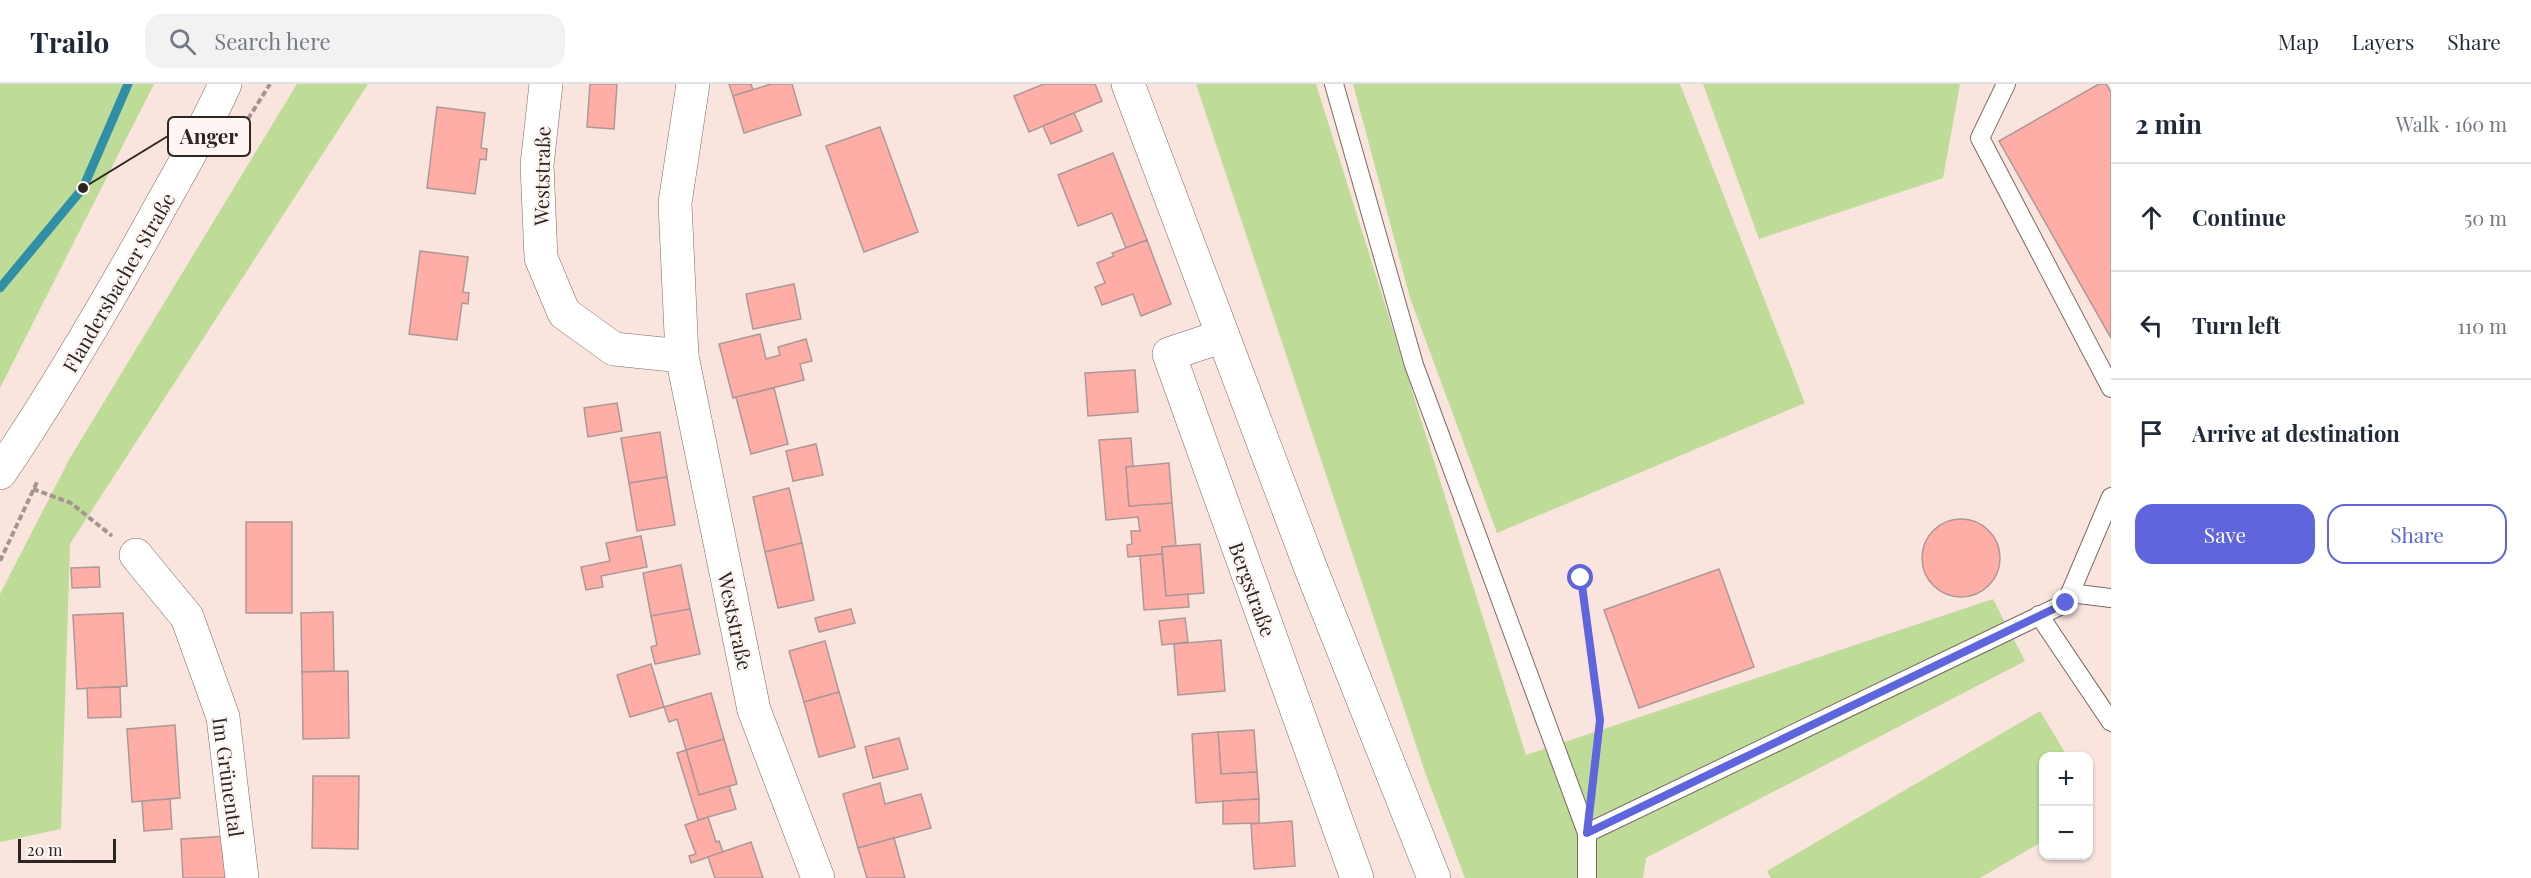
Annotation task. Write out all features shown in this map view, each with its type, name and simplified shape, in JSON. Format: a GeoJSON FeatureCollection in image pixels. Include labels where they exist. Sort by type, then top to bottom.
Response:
{"type":"FeatureCollection","features":[{"type":"Feature","properties":{"kind":"street","name":"Flandersbacher Straße"},"geometry":{"type":"LineString","coordinates":[[0,473],[52,396],[106,306],[210,117],[225,84]]}},
{"type":"Feature","properties":{"kind":"street","name":"Weststraße"},"geometry":{"type":"LineString","coordinates":[[546,84],[537,165],[541,258],[564,313],[614,350],[682,356]]}},
{"type":"Feature","properties":{"kind":"street","name":"Weststraße"},"geometry":{"type":"LineString","coordinates":[[693,84],[675,203],[682,356],[754,710],[818,878]]}},
{"type":"Feature","properties":{"kind":"street"},"geometry":{"type":"LineString","coordinates":[[1128,84],[1311,569],[1434,878]]}},
{"type":"Feature","properties":{"kind":"street","name":"Bergstraße"},"geometry":{"type":"LineString","coordinates":[[1223,336],[1168,354],[1357,878]]}},
{"type":"Feature","properties":{"kind":"street","name":"Im Grünental"},"geometry":{"type":"LineString","coordinates":[[136,555],[188,617],[223,717],[242,878]]}},
{"type":"Feature","properties":{"kind":"lane"},"geometry":{"type":"LineString","coordinates":[[1334,84],[1414,365],[1587,833],[1587,878]]}},
{"type":"Feature","properties":{"kind":"lane"},"geometry":{"type":"LineString","coordinates":[[2006,84],[1980,138],[2111,388]]}},
{"type":"Feature","properties":{"kind":"lane"},"geometry":{"type":"LineString","coordinates":[[1587,833],[2066,603],[2111,497]]}},
{"type":"Feature","properties":{"kind":"lane"},"geometry":{"type":"LineString","coordinates":[[2070,593],[2111,598]]}},
{"type":"Feature","properties":{"kind":"lane"},"geometry":{"type":"LineString","coordinates":[[2039,615],[2111,722]]}},
{"type":"Feature","properties":{"kind":"path"},"geometry":{"type":"LineString","coordinates":[[33,489],[71,503],[136,555]]}},
{"type":"Feature","properties":{"kind":"path"},"geometry":{"type":"LineString","coordinates":[[1581,578],[1600,720],[1593,776]]}},
{"type":"Feature","properties":{"kind":"green space"},"geometry":{"type":"Polygon","coordinates":[[[0,84],[154,84],[0,388],[0,84]]]}},
{"type":"Feature","properties":{"kind":"green space"},"geometry":{"type":"Polygon","coordinates":[[[297,84],[368,84],[70,544],[61,829],[0,842],[0,594],[70,458],[297,84]]]}},
{"type":"Feature","properties":{"kind":"green space"},"geometry":{"type":"Polygon","coordinates":[[[1196,84],[1316,84],[1526,755],[1993,599],[2025,661],[1646,858],[1643,878],[1465,878],[1426,775],[1196,84]]]}},
{"type":"Feature","properties":{"kind":"green space"},"geometry":{"type":"Polygon","coordinates":[[[1353,84],[1680,84],[1805,403],[1497,533],[1410,298],[1353,84]]]}},
{"type":"Feature","properties":{"kind":"green space"},"geometry":{"type":"Polygon","coordinates":[[[1703,84],[1960,84],[1943,178],[1759,239],[1703,84]]]}},
{"type":"Feature","properties":{"kind":"green space"},"geometry":{"type":"Polygon","coordinates":[[[2040,711],[2065,752],[2039,752],[2039,843],[1980,878],[1771,878],[1767,871],[2040,711]]]}},
{"type":"Feature","properties":{"kind":"building"},"geometry":{"type":"Polygon","coordinates":[[[590,84],[617,84],[614,129],[587,127],[590,84]]]}},
{"type":"Feature","properties":{"kind":"building"},"geometry":{"type":"Polygon","coordinates":[[[729,84],[751,84],[753,90],[733,96],[729,84]]]}},
{"type":"Feature","properties":{"kind":"building"},"geometry":{"type":"Polygon","coordinates":[[[771,84],[792,84],[801,115],[744,133],[733,96],[771,84]]]}},
{"type":"Feature","properties":{"kind":"building"},"geometry":{"type":"Polygon","coordinates":[[[1044,84],[1095,84],[1102,101],[1029,132],[1014,96],[1044,84]]]}},
{"type":"Feature","properties":{"kind":"building"},"geometry":{"type":"Polygon","coordinates":[[[2099,84],[2106,84],[2111,92],[2111,338],[1999,141],[2099,84]]]}},
{"type":"Feature","properties":{"kind":"building"},"geometry":{"type":"Polygon","coordinates":[[[437,107],[485,113],[481,148],[487,149],[486,160],[480,159],[475,194],[427,188],[437,107]]]}},
{"type":"Feature","properties":{"kind":"building"},"geometry":{"type":"Polygon","coordinates":[[[1074,113],[1082,131],[1051,144],[1043,126],[1074,113]]]}},
{"type":"Feature","properties":{"kind":"building"},"geometry":{"type":"Polygon","coordinates":[[[880,127],[918,232],[864,252],[826,146],[880,127]]]}},
{"type":"Feature","properties":{"kind":"building"},"geometry":{"type":"Polygon","coordinates":[[[1113,153],[1147,240],[1126,248],[1112,213],[1078,226],[1058,175],[1113,153]]]}},
{"type":"Feature","properties":{"kind":"building"},"geometry":{"type":"Polygon","coordinates":[[[1147,240],[1171,304],[1141,316],[1133,294],[1102,305],[1095,287],[1105,283],[1097,263],[1114,256],[1112,253],[1147,240]]]}},
{"type":"Feature","properties":{"kind":"building"},"geometry":{"type":"Polygon","coordinates":[[[420,251],[468,257],[463,292],[469,293],[468,304],[462,303],[457,340],[409,334],[420,251]]]}},
{"type":"Feature","properties":{"kind":"building"},"geometry":{"type":"Polygon","coordinates":[[[794,284],[801,319],[753,329],[746,294],[794,284]]]}},
{"type":"Feature","properties":{"kind":"building"},"geometry":{"type":"Polygon","coordinates":[[[760,334],[766,359],[780,355],[778,347],[806,339],[812,361],[800,364],[804,380],[733,398],[719,344],[760,334]]]}},
{"type":"Feature","properties":{"kind":"building"},"geometry":{"type":"Polygon","coordinates":[[[1135,370],[1138,412],[1088,416],[1085,373],[1135,370]]]}},
{"type":"Feature","properties":{"kind":"building"},"geometry":{"type":"Polygon","coordinates":[[[774,388],[788,444],[751,454],[736,397],[774,388]]]}},
{"type":"Feature","properties":{"kind":"building"},"geometry":{"type":"Polygon","coordinates":[[[617,403],[622,431],[588,437],[584,408],[617,403]]]}},
{"type":"Feature","properties":{"kind":"building"},"geometry":{"type":"Polygon","coordinates":[[[660,432],[667,477],[629,483],[621,438],[660,432]]]}},
{"type":"Feature","properties":{"kind":"building"},"geometry":{"type":"Polygon","coordinates":[[[1131,438],[1133,466],[1126,467],[1129,506],[1172,503],[1176,546],[1162,547],[1162,554],[1128,557],[1127,545],[1132,544],[1131,531],[1140,531],[1138,517],[1106,520],[1099,440],[1131,438]]]}},
{"type":"Feature","properties":{"kind":"building"},"geometry":{"type":"Polygon","coordinates":[[[816,444],[823,475],[793,481],[786,451],[816,444]]]}},
{"type":"Feature","properties":{"kind":"building"},"geometry":{"type":"Polygon","coordinates":[[[1169,463],[1172,503],[1129,506],[1126,467],[1169,463]]]}},
{"type":"Feature","properties":{"kind":"building"},"geometry":{"type":"Polygon","coordinates":[[[667,477],[675,525],[637,531],[629,483],[667,477]]]}},
{"type":"Feature","properties":{"kind":"building"},"geometry":{"type":"Polygon","coordinates":[[[789,488],[802,543],[765,552],[753,497],[789,488]]]}},
{"type":"Feature","properties":{"kind":"building"},"geometry":{"type":"Polygon","coordinates":[[[1961,519],[1976,522],[1989,530],[1997,543],[2000,558],[1997,573],[1989,586],[1976,594],[1961,597],[1946,594],[1933,586],[1925,573],[1922,558],[1925,543],[1933,530],[1946,522],[1961,519]]]}},
{"type":"Feature","properties":{"kind":"building"},"geometry":{"type":"Polygon","coordinates":[[[246,522],[292,522],[292,613],[246,613],[246,522]]]}},
{"type":"Feature","properties":{"kind":"building"},"geometry":{"type":"Polygon","coordinates":[[[641,536],[647,567],[601,576],[603,587],[586,590],[581,567],[610,561],[606,543],[641,536]]]}},
{"type":"Feature","properties":{"kind":"building"},"geometry":{"type":"Polygon","coordinates":[[[802,543],[814,600],[778,608],[765,552],[802,543]]]}},
{"type":"Feature","properties":{"kind":"building"},"geometry":{"type":"Polygon","coordinates":[[[1200,544],[1204,593],[1166,596],[1162,547],[1200,544]]]}},
{"type":"Feature","properties":{"kind":"building"},"geometry":{"type":"Polygon","coordinates":[[[1162,554],[1166,596],[1188,594],[1189,607],[1144,610],[1140,556],[1162,554]]]}},
{"type":"Feature","properties":{"kind":"building"},"geometry":{"type":"Polygon","coordinates":[[[681,565],[690,609],[651,616],[643,573],[681,565]]]}},
{"type":"Feature","properties":{"kind":"building"},"geometry":{"type":"Polygon","coordinates":[[[99,567],[100,587],[72,588],[71,568],[99,567]]]}},
{"type":"Feature","properties":{"kind":"building"},"geometry":{"type":"Polygon","coordinates":[[[1719,569],[1754,667],[1639,708],[1604,610],[1719,569]]]}},
{"type":"Feature","properties":{"kind":"building"},"geometry":{"type":"Polygon","coordinates":[[[690,609],[700,654],[655,664],[651,647],[657,645],[651,616],[690,609]]]}},
{"type":"Feature","properties":{"kind":"building"},"geometry":{"type":"Polygon","coordinates":[[[851,609],[855,623],[819,632],[815,618],[851,609]]]}},
{"type":"Feature","properties":{"kind":"building"},"geometry":{"type":"Polygon","coordinates":[[[333,612],[334,671],[302,672],[301,613],[333,612]]]}},
{"type":"Feature","properties":{"kind":"building"},"geometry":{"type":"Polygon","coordinates":[[[123,613],[127,686],[77,689],[73,615],[123,613]]]}},
{"type":"Feature","properties":{"kind":"building"},"geometry":{"type":"Polygon","coordinates":[[[1185,618],[1188,642],[1162,645],[1159,621],[1185,618]]]}},
{"type":"Feature","properties":{"kind":"building"},"geometry":{"type":"Polygon","coordinates":[[[1221,640],[1225,691],[1178,695],[1174,644],[1221,640]]]}},
{"type":"Feature","properties":{"kind":"building"},"geometry":{"type":"Polygon","coordinates":[[[825,641],[839,692],[804,702],[789,651],[825,641]]]}},
{"type":"Feature","properties":{"kind":"building"},"geometry":{"type":"Polygon","coordinates":[[[651,664],[664,707],[630,717],[617,675],[651,664]]]}},
{"type":"Feature","properties":{"kind":"building"},"geometry":{"type":"Polygon","coordinates":[[[348,671],[349,738],[303,739],[302,672],[348,671]]]}},
{"type":"Feature","properties":{"kind":"building"},"geometry":{"type":"Polygon","coordinates":[[[120,687],[121,717],[88,718],[87,688],[120,687]]]}},
{"type":"Feature","properties":{"kind":"building"},"geometry":{"type":"Polygon","coordinates":[[[839,692],[855,747],[819,757],[804,702],[839,692]]]}},
{"type":"Feature","properties":{"kind":"building"},"geometry":{"type":"Polygon","coordinates":[[[711,693],[724,739],[686,750],[677,719],[669,722],[664,707],[711,693]]]}},
{"type":"Feature","properties":{"kind":"building"},"geometry":{"type":"Polygon","coordinates":[[[175,725],[180,798],[132,802],[127,729],[175,725]]]}},
{"type":"Feature","properties":{"kind":"building"},"geometry":{"type":"Polygon","coordinates":[[[1254,730],[1257,772],[1221,774],[1218,732],[1254,730]]]}},
{"type":"Feature","properties":{"kind":"building"},"geometry":{"type":"Polygon","coordinates":[[[1218,732],[1221,774],[1257,772],[1259,799],[1196,803],[1192,734],[1218,732]]]}},
{"type":"Feature","properties":{"kind":"building"},"geometry":{"type":"Polygon","coordinates":[[[899,738],[908,769],[873,778],[865,747],[899,738]]]}},
{"type":"Feature","properties":{"kind":"building"},"geometry":{"type":"Polygon","coordinates":[[[724,739],[737,784],[699,795],[686,750],[724,739]]]}},
{"type":"Feature","properties":{"kind":"building"},"geometry":{"type":"Polygon","coordinates":[[[686,750],[699,795],[729,786],[736,809],[698,820],[677,753],[686,750]]]}},
{"type":"Feature","properties":{"kind":"building"},"geometry":{"type":"Polygon","coordinates":[[[313,776],[359,776],[358,849],[312,848],[313,776]]]}},
{"type":"Feature","properties":{"kind":"building"},"geometry":{"type":"Polygon","coordinates":[[[880,783],[885,804],[921,794],[931,828],[858,848],[843,794],[880,783]]]}},
{"type":"Feature","properties":{"kind":"building"},"geometry":{"type":"Polygon","coordinates":[[[170,799],[172,829],[144,831],[142,801],[170,799]]]}},
{"type":"Feature","properties":{"kind":"building"},"geometry":{"type":"Polygon","coordinates":[[[1259,799],[1259,823],[1223,824],[1223,801],[1259,799]]]}},
{"type":"Feature","properties":{"kind":"building"},"geometry":{"type":"Polygon","coordinates":[[[708,817],[716,842],[719,841],[723,852],[691,863],[689,856],[696,854],[685,825],[708,817]]]}},
{"type":"Feature","properties":{"kind":"building"},"geometry":{"type":"Polygon","coordinates":[[[1292,821],[1295,866],[1254,869],[1251,824],[1292,821]]]}},
{"type":"Feature","properties":{"kind":"building"},"geometry":{"type":"Polygon","coordinates":[[[228,836],[231,878],[183,878],[181,839],[228,836]]]}},
{"type":"Feature","properties":{"kind":"building"},"geometry":{"type":"Polygon","coordinates":[[[894,838],[905,878],[867,878],[858,848],[894,838]]]}},
{"type":"Feature","properties":{"kind":"building"},"geometry":{"type":"Polygon","coordinates":[[[751,842],[763,878],[715,878],[708,857],[751,842]]]}},
{"type":"Feature","properties":{"kind":"waterway"},"geometry":{"type":"LineString","coordinates":[[0,288],[83,188],[128,84]]}},
{"type":"Feature","properties":{"kind":"place","name":"Anger"},"geometry":{"type":"Point","coordinates":[83,188]}},
{"type":"Feature","properties":{"kind":"route"},"geometry":{"type":"LineString","coordinates":[[1581,578],[1600,720],[1587,833],[2066,603]]}}]}
